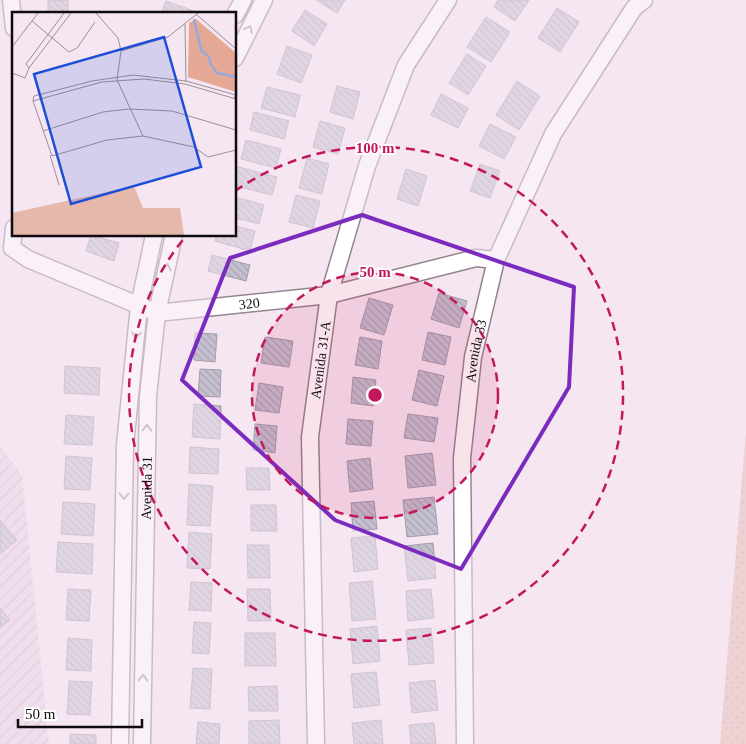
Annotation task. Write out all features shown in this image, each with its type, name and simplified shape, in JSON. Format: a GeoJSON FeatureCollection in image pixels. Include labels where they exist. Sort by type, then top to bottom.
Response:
{"type":"FeatureCollection","features":[{"type":"Feature","properties":{"kind":"street"},"geometry":{"type":"LineString","coordinates":[[236,14],[242,0]]}},
{"type":"Feature","properties":{"kind":"street"},"geometry":{"type":"LineString","coordinates":[[236,56],[264,0]]}},
{"type":"Feature","properties":{"kind":"street","name":"Avenida 31-A"},"geometry":{"type":"LineString","coordinates":[[316,744],[310,437],[329,295],[367,166],[406,65],[448,0]]}},
{"type":"Feature","properties":{"kind":"street","name":"Avenida 33"},"geometry":{"type":"LineString","coordinates":[[465,744],[462,458],[473,357],[496,260],[553,134],[634,8],[644,0]]}},
{"type":"Feature","properties":{"kind":"street","name":"320"},"geometry":{"type":"LineString","coordinates":[[13,236],[12,248],[28,259],[157,313],[329,295],[476,258],[496,260]]}},
{"type":"Feature","properties":{"kind":"street","name":"Avenida 31"},"geometry":{"type":"LineString","coordinates":[[120,744],[125,445],[139,306],[154,236]]}},
{"type":"Feature","properties":{"kind":"street","name":"Avenida 31"},"geometry":{"type":"LineString","coordinates":[[142,744],[148,396],[157,313],[174,236]]}},
{"type":"Feature","properties":{"kind":"highlighted area"},"geometry":{"type":"Polygon","coordinates":[[[362,215],[574,287],[569,387],[461,569],[335,520],[182,380],[230,258],[362,215]]]}},
{"type":"Feature","properties":{"kind":"shaded area"},"geometry":{"type":"Polygon","coordinates":[[[746,431],[746,744],[720,744],[746,431]]]}},
{"type":"Feature","properties":{"kind":"shaded area"},"geometry":{"type":"Polygon","coordinates":[[[0,446],[22,475],[49,744],[0,744],[0,446]]]}},
{"type":"Feature","properties":{"kind":"building"},"geometry":{"type":"Polygon","coordinates":[[[48,0],[68,0],[68,12],[48,12],[48,0]]]}},
{"type":"Feature","properties":{"kind":"building"},"geometry":{"type":"Polygon","coordinates":[[[316,0],[345,0],[337,13],[316,0]]]}},
{"type":"Feature","properties":{"kind":"building"},"geometry":{"type":"Polygon","coordinates":[[[498,0],[529,0],[515,21],[494,7],[498,0]]]}},
{"type":"Feature","properties":{"kind":"building"},"geometry":{"type":"Polygon","coordinates":[[[166,1],[194,11],[194,12],[162,12],[166,1]]]}},
{"type":"Feature","properties":{"kind":"building"},"geometry":{"type":"Polygon","coordinates":[[[557,8],[579,22],[560,52],[538,38],[557,8]]]}},
{"type":"Feature","properties":{"kind":"building"},"geometry":{"type":"Polygon","coordinates":[[[305,10],[327,24],[314,46],[292,31],[305,10]]]}},
{"type":"Feature","properties":{"kind":"building"},"geometry":{"type":"Polygon","coordinates":[[[486,17],[510,32],[491,62],[467,47],[486,17]]]}},
{"type":"Feature","properties":{"kind":"building"},"geometry":{"type":"Polygon","coordinates":[[[287,46],[312,55],[301,83],[277,74],[287,46]]]}},
{"type":"Feature","properties":{"kind":"building"},"geometry":{"type":"Polygon","coordinates":[[[467,54],[486,66],[468,95],[449,83],[467,54]]]}},
{"type":"Feature","properties":{"kind":"building"},"geometry":{"type":"Polygon","coordinates":[[[517,81],[540,96],[519,130],[496,115],[517,81]]]}},
{"type":"Feature","properties":{"kind":"building"},"geometry":{"type":"Polygon","coordinates":[[[337,86],[360,92],[353,119],[330,112],[337,86]]]}},
{"type":"Feature","properties":{"kind":"building"},"geometry":{"type":"Polygon","coordinates":[[[267,87],[300,95],[295,117],[261,108],[267,87]]]}},
{"type":"Feature","properties":{"kind":"building"},"geometry":{"type":"Polygon","coordinates":[[[441,94],[468,108],[458,128],[431,115],[441,94]]]}},
{"type":"Feature","properties":{"kind":"building"},"geometry":{"type":"Polygon","coordinates":[[[254,112],[289,121],[284,139],[250,130],[254,112]]]}},
{"type":"Feature","properties":{"kind":"building"},"geometry":{"type":"Polygon","coordinates":[[[320,121],[345,128],[338,154],[313,147],[320,121]]]}},
{"type":"Feature","properties":{"kind":"building"},"geometry":{"type":"Polygon","coordinates":[[[490,124],[516,137],[504,159],[479,146],[490,124]]]}},
{"type":"Feature","properties":{"kind":"building"},"geometry":{"type":"Polygon","coordinates":[[[246,140],[281,149],[276,168],[241,159],[246,140]]]}},
{"type":"Feature","properties":{"kind":"building"},"geometry":{"type":"Polygon","coordinates":[[[307,158],[329,164],[322,194],[299,188],[307,158]]]}},
{"type":"Feature","properties":{"kind":"building"},"geometry":{"type":"Polygon","coordinates":[[[480,164],[500,171],[490,198],[470,191],[480,164]]]}},
{"type":"Feature","properties":{"kind":"building"},"geometry":{"type":"Polygon","coordinates":[[[236,166],[277,177],[272,195],[236,186],[236,166]]]}},
{"type":"Feature","properties":{"kind":"building"},"geometry":{"type":"Polygon","coordinates":[[[406,169],[427,176],[418,206],[397,199],[406,169]]]}},
{"type":"Feature","properties":{"kind":"building"},"geometry":{"type":"Polygon","coordinates":[[[296,195],[320,201],[313,228],[289,222],[296,195]]]}},
{"type":"Feature","properties":{"kind":"building"},"geometry":{"type":"Polygon","coordinates":[[[236,197],[264,205],[259,224],[236,218],[236,197]]]}},
{"type":"Feature","properties":{"kind":"building"},"geometry":{"type":"Polygon","coordinates":[[[236,226],[255,231],[250,251],[215,241],[216,236],[236,236],[236,226]]]}},
{"type":"Feature","properties":{"kind":"building"},"geometry":{"type":"Polygon","coordinates":[[[91,236],[119,243],[114,261],[86,251],[91,236]]]}},
{"type":"Feature","properties":{"kind":"building"},"geometry":{"type":"Polygon","coordinates":[[[212,255],[250,265],[246,281],[208,271],[212,255]]]}},
{"type":"Feature","properties":{"kind":"building"},"geometry":{"type":"Polygon","coordinates":[[[439,293],[467,301],[459,328],[431,319],[439,293]]]}},
{"type":"Feature","properties":{"kind":"building"},"geometry":{"type":"Polygon","coordinates":[[[369,298],[393,305],[384,335],[360,328],[369,298]]]}},
{"type":"Feature","properties":{"kind":"building"},"geometry":{"type":"Polygon","coordinates":[[[428,332],[451,337],[445,365],[422,360],[428,332]]]}},
{"type":"Feature","properties":{"kind":"building"},"geometry":{"type":"Polygon","coordinates":[[[195,333],[217,334],[215,362],[194,360],[195,333]]]}},
{"type":"Feature","properties":{"kind":"building"},"geometry":{"type":"Polygon","coordinates":[[[265,337],[293,341],[289,367],[261,363],[265,337]]]}},
{"type":"Feature","properties":{"kind":"building"},"geometry":{"type":"Polygon","coordinates":[[[360,337],[382,341],[378,369],[355,365],[360,337]]]}},
{"type":"Feature","properties":{"kind":"building"},"geometry":{"type":"Polygon","coordinates":[[[65,366],[100,368],[99,395],[64,393],[65,366]]]}},
{"type":"Feature","properties":{"kind":"building"},"geometry":{"type":"Polygon","coordinates":[[[200,369],[221,370],[220,397],[198,396],[200,369]]]}},
{"type":"Feature","properties":{"kind":"building"},"geometry":{"type":"Polygon","coordinates":[[[419,370],[444,376],[437,406],[412,400],[419,370]]]}},
{"type":"Feature","properties":{"kind":"building"},"geometry":{"type":"Polygon","coordinates":[[[353,377],[376,380],[373,406],[351,403],[353,377]]]}},
{"type":"Feature","properties":{"kind":"building"},"geometry":{"type":"Polygon","coordinates":[[[259,383],[283,387],[279,413],[255,410],[259,383]]]}},
{"type":"Feature","properties":{"kind":"building"},"geometry":{"type":"Polygon","coordinates":[[[194,404],[221,406],[220,439],[192,437],[194,404]]]}},
{"type":"Feature","properties":{"kind":"building"},"geometry":{"type":"Polygon","coordinates":[[[408,414],[438,418],[434,442],[404,438],[408,414]]]}},
{"type":"Feature","properties":{"kind":"building"},"geometry":{"type":"Polygon","coordinates":[[[66,415],[94,417],[92,445],[64,444],[66,415]]]}},
{"type":"Feature","properties":{"kind":"building"},"geometry":{"type":"Polygon","coordinates":[[[348,419],[373,421],[371,446],[346,444],[348,419]]]}},
{"type":"Feature","properties":{"kind":"building"},"geometry":{"type":"Polygon","coordinates":[[[255,424],[277,426],[275,453],[253,450],[255,424]]]}},
{"type":"Feature","properties":{"kind":"building"},"geometry":{"type":"Polygon","coordinates":[[[190,447],[219,449],[218,474],[189,473],[190,447]]]}},
{"type":"Feature","properties":{"kind":"building"},"geometry":{"type":"Polygon","coordinates":[[[432,453],[436,485],[408,488],[405,456],[432,453]]]}},
{"type":"Feature","properties":{"kind":"building"},"geometry":{"type":"Polygon","coordinates":[[[66,456],[92,458],[90,490],[64,489],[66,456]]]}},
{"type":"Feature","properties":{"kind":"building"},"geometry":{"type":"Polygon","coordinates":[[[370,458],[373,489],[350,492],[347,461],[370,458]]]}},
{"type":"Feature","properties":{"kind":"building"},"geometry":{"type":"Polygon","coordinates":[[[246,468],[269,468],[270,490],[247,490],[246,468]]]}},
{"type":"Feature","properties":{"kind":"building"},"geometry":{"type":"Polygon","coordinates":[[[189,484],[213,486],[210,526],[187,525],[189,484]]]}},
{"type":"Feature","properties":{"kind":"building"},"geometry":{"type":"Polygon","coordinates":[[[434,497],[438,534],[407,537],[403,500],[434,497]]]}},
{"type":"Feature","properties":{"kind":"building"},"geometry":{"type":"Polygon","coordinates":[[[374,501],[377,529],[353,531],[351,503],[374,501]]]}},
{"type":"Feature","properties":{"kind":"building"},"geometry":{"type":"Polygon","coordinates":[[[63,502],[95,504],[93,536],[61,534],[63,502]]]}},
{"type":"Feature","properties":{"kind":"building"},"geometry":{"type":"Polygon","coordinates":[[[251,505],[276,505],[277,531],[251,531],[251,505]]]}},
{"type":"Feature","properties":{"kind":"building"},"geometry":{"type":"Polygon","coordinates":[[[0,520],[17,540],[0,554],[0,520]]]}},
{"type":"Feature","properties":{"kind":"building"},"geometry":{"type":"Polygon","coordinates":[[[189,532],[212,534],[210,569],[187,568],[189,532]]]}},
{"type":"Feature","properties":{"kind":"building"},"geometry":{"type":"Polygon","coordinates":[[[375,536],[378,569],[354,572],[351,538],[375,536]]]}},
{"type":"Feature","properties":{"kind":"building"},"geometry":{"type":"Polygon","coordinates":[[[58,542],[93,544],[92,574],[56,572],[58,542]]]}},
{"type":"Feature","properties":{"kind":"building"},"geometry":{"type":"Polygon","coordinates":[[[433,543],[436,578],[408,581],[404,546],[433,543]]]}},
{"type":"Feature","properties":{"kind":"building"},"geometry":{"type":"Polygon","coordinates":[[[247,545],[269,545],[270,578],[248,578],[247,545]]]}},
{"type":"Feature","properties":{"kind":"building"},"geometry":{"type":"Polygon","coordinates":[[[372,581],[376,619],[352,621],[349,583],[372,581]]]}},
{"type":"Feature","properties":{"kind":"building"},"geometry":{"type":"Polygon","coordinates":[[[191,582],[212,583],[211,611],[189,610],[191,582]]]}},
{"type":"Feature","properties":{"kind":"building"},"geometry":{"type":"Polygon","coordinates":[[[68,589],[91,590],[89,621],[66,620],[68,589]]]}},
{"type":"Feature","properties":{"kind":"building"},"geometry":{"type":"Polygon","coordinates":[[[247,589],[270,589],[271,621],[248,621],[247,589]]]}},
{"type":"Feature","properties":{"kind":"building"},"geometry":{"type":"Polygon","coordinates":[[[431,589],[434,618],[408,621],[406,591],[431,589]]]}},
{"type":"Feature","properties":{"kind":"building"},"geometry":{"type":"Polygon","coordinates":[[[0,608],[10,620],[0,628],[0,608]]]}},
{"type":"Feature","properties":{"kind":"building"},"geometry":{"type":"Polygon","coordinates":[[[194,622],[211,623],[209,654],[192,653],[194,622]]]}},
{"type":"Feature","properties":{"kind":"building"},"geometry":{"type":"Polygon","coordinates":[[[377,626],[380,661],[353,664],[350,629],[377,626]]]}},
{"type":"Feature","properties":{"kind":"building"},"geometry":{"type":"Polygon","coordinates":[[[431,628],[434,663],[409,665],[406,630],[431,628]]]}},
{"type":"Feature","properties":{"kind":"building"},"geometry":{"type":"Polygon","coordinates":[[[245,633],[275,633],[276,666],[245,666],[245,633]]]}},
{"type":"Feature","properties":{"kind":"building"},"geometry":{"type":"Polygon","coordinates":[[[68,638],[92,640],[91,671],[66,670],[68,638]]]}},
{"type":"Feature","properties":{"kind":"building"},"geometry":{"type":"Polygon","coordinates":[[[193,668],[212,669],[210,709],[190,708],[193,668]]]}},
{"type":"Feature","properties":{"kind":"building"},"geometry":{"type":"Polygon","coordinates":[[[376,672],[380,705],[354,708],[351,674],[376,672]]]}},
{"type":"Feature","properties":{"kind":"building"},"geometry":{"type":"Polygon","coordinates":[[[435,680],[438,710],[412,713],[409,683],[435,680]]]}},
{"type":"Feature","properties":{"kind":"building"},"geometry":{"type":"Polygon","coordinates":[[[69,681],[92,682],[90,715],[67,714],[69,681]]]}},
{"type":"Feature","properties":{"kind":"building"},"geometry":{"type":"Polygon","coordinates":[[[277,686],[278,711],[249,711],[248,687],[277,686]]]}},
{"type":"Feature","properties":{"kind":"building"},"geometry":{"type":"Polygon","coordinates":[[[279,720],[280,744],[249,744],[249,721],[279,720]]]}},
{"type":"Feature","properties":{"kind":"building"},"geometry":{"type":"Polygon","coordinates":[[[381,720],[383,744],[354,744],[352,723],[381,720]]]}},
{"type":"Feature","properties":{"kind":"building"},"geometry":{"type":"Polygon","coordinates":[[[198,722],[220,724],[219,744],[196,744],[198,722]]]}},
{"type":"Feature","properties":{"kind":"building"},"geometry":{"type":"Polygon","coordinates":[[[434,723],[436,744],[411,744],[409,725],[434,723]]]}},
{"type":"Feature","properties":{"kind":"building"},"geometry":{"type":"Polygon","coordinates":[[[70,734],[96,735],[96,744],[70,744],[70,734]]]}}]}
